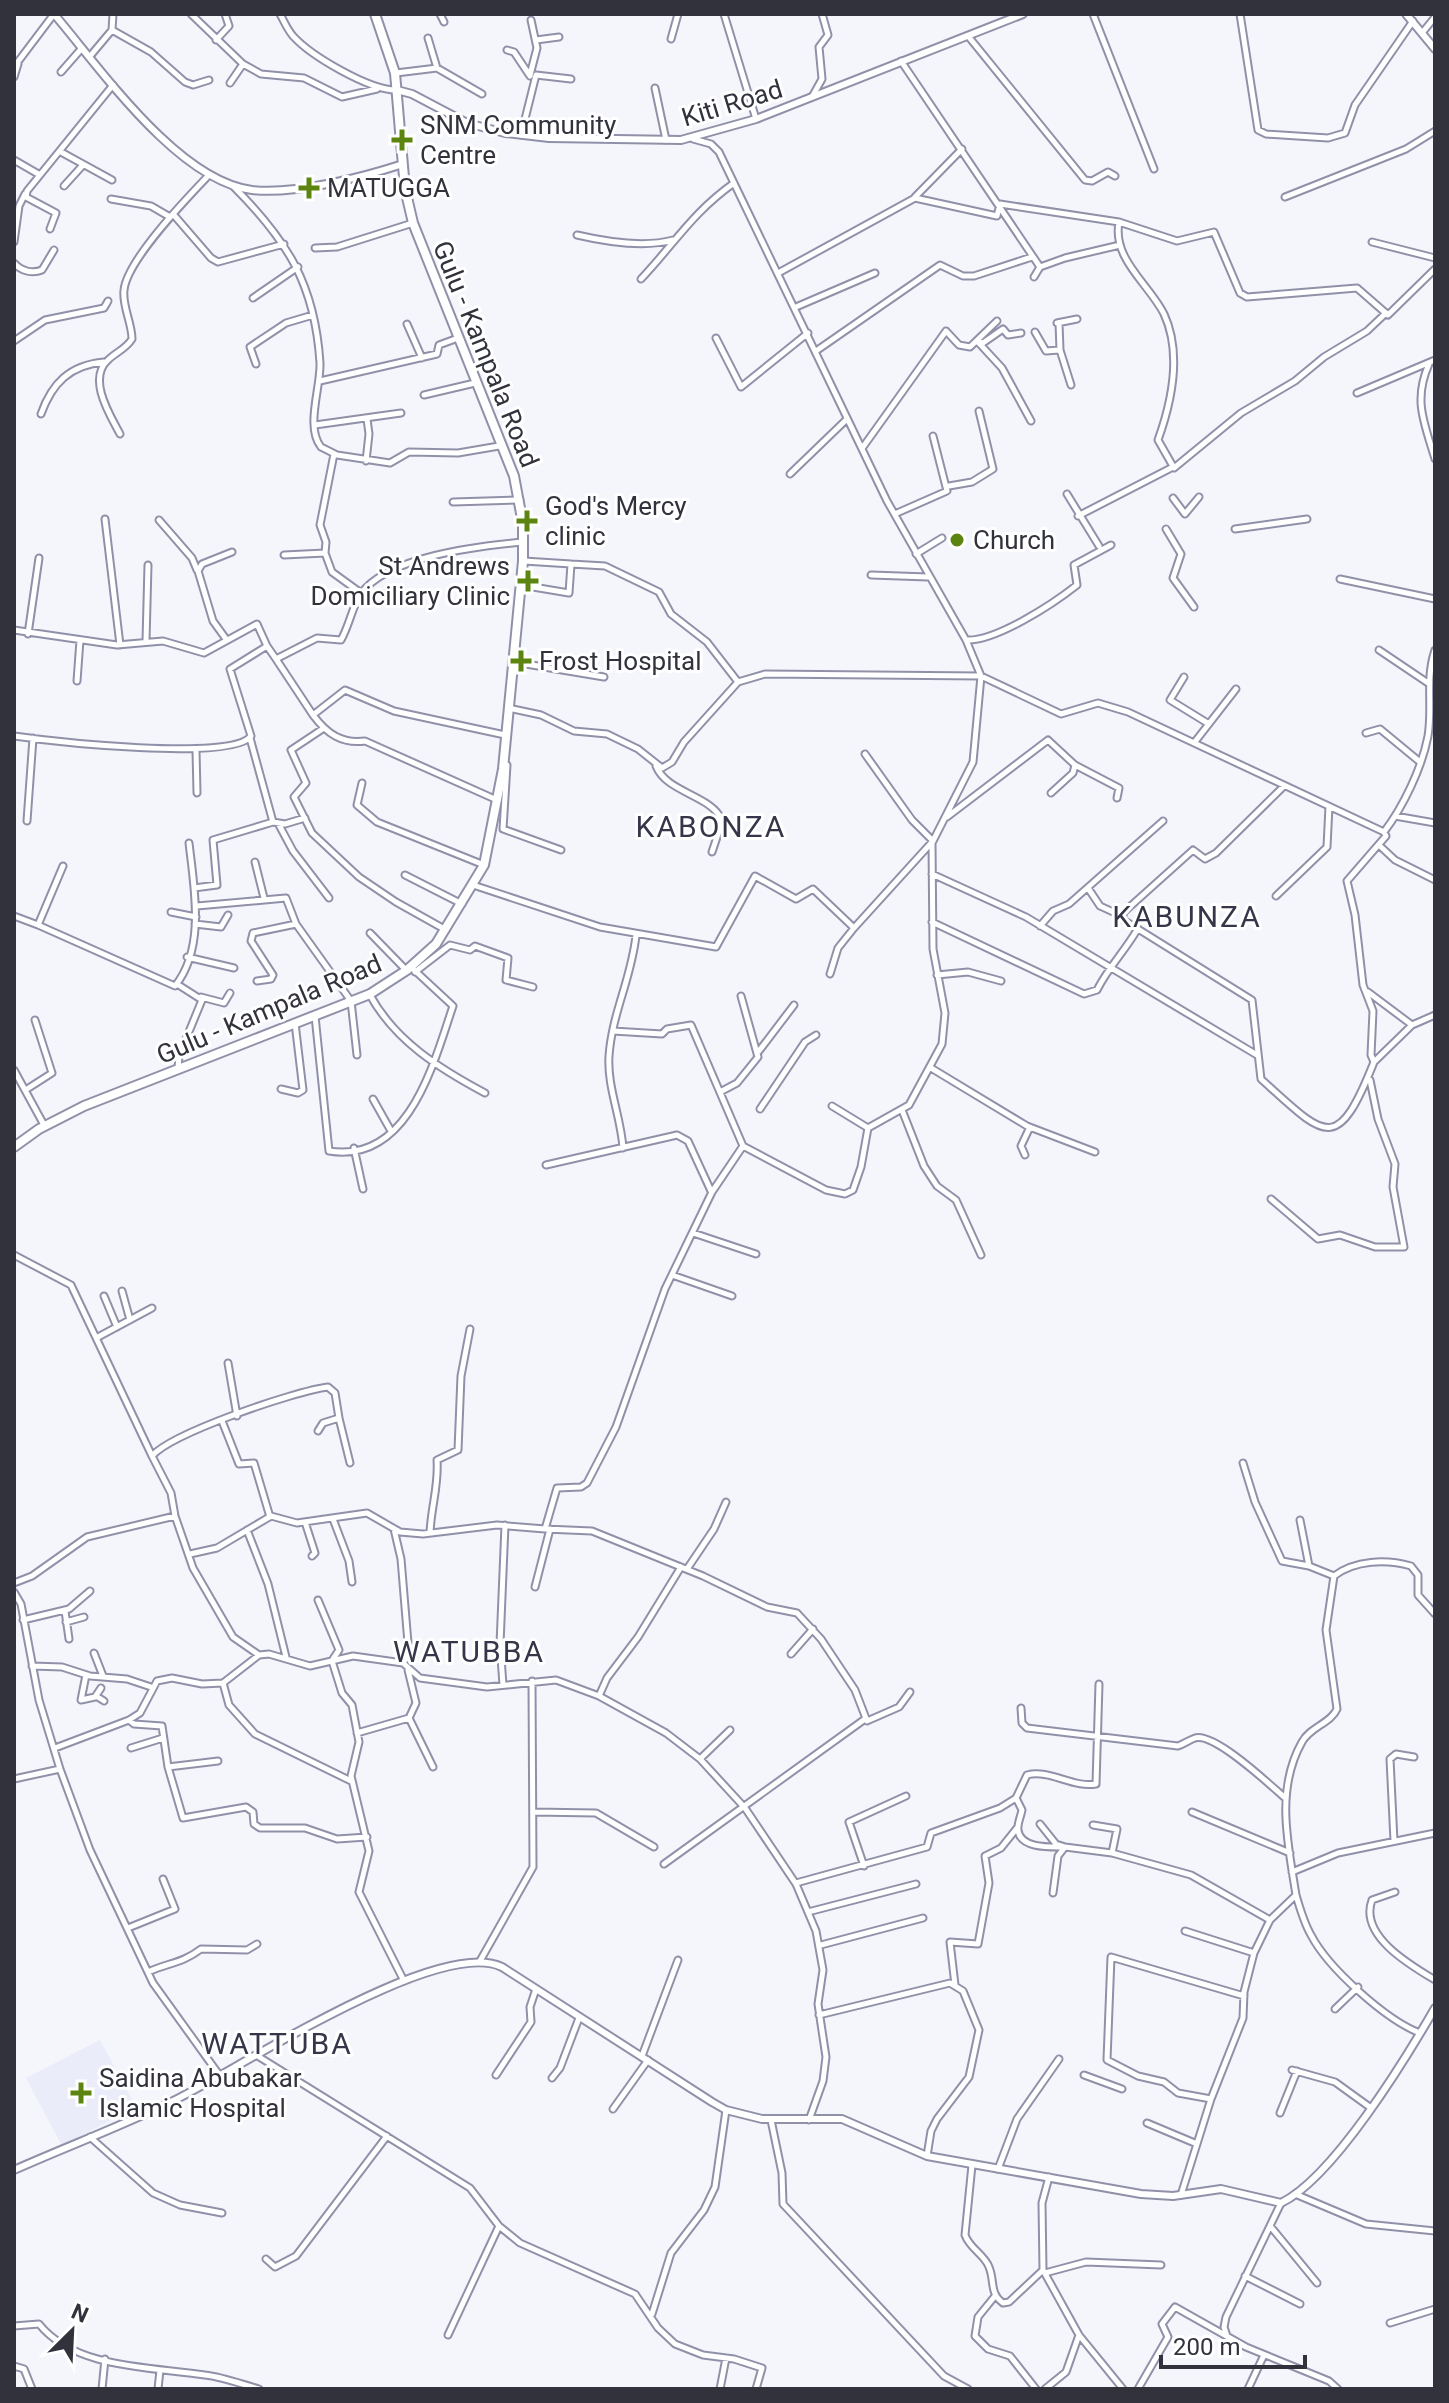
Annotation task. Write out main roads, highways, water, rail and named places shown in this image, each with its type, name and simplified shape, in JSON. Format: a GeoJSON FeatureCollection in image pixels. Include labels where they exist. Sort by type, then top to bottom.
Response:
{"type":"FeatureCollection","features":[{"type":"Feature","properties":{"kind":"main road","name":"Gulu - Kampala Road"},"geometry":{"type":"LineString","coordinates":[[14,1147],[45,1126],[84,1106],[370,994],[411,970],[447,930],[484,865],[498,801],[523,561],[521,500],[413,223],[403,164],[395,73],[375,14]]}},
{"type":"Feature","properties":{"kind":"place","name":"SNM Community Centre"},"geometry":{"type":"Point","coordinates":[402,140]}},
{"type":"Feature","properties":{"kind":"place","name":"MATUGGA"},"geometry":{"type":"Point","coordinates":[309,188]}},
{"type":"Feature","properties":{"kind":"place","name":"God's Mercy clinic"},"geometry":{"type":"Point","coordinates":[527,521]}},
{"type":"Feature","properties":{"kind":"place","name":"Church"},"geometry":{"type":"Point","coordinates":[957,540]}},
{"type":"Feature","properties":{"kind":"place","name":"St Andrews Domiciliary Clinic"},"geometry":{"type":"Point","coordinates":[528,581]}},
{"type":"Feature","properties":{"kind":"place","name":"Frost Hospital"},"geometry":{"type":"Point","coordinates":[521,661]}},
{"type":"Feature","properties":{"kind":"place","name":"Saidina Abubakar Islamic Hospital"},"geometry":{"type":"Point","coordinates":[81,2093]}},
{"type":"Feature","properties":{"kind":"district","name":"KABONZA"},"geometry":{"type":"Point","coordinates":[711,826]}},
{"type":"Feature","properties":{"kind":"district","name":"KABUNZA"},"geometry":{"type":"Point","coordinates":[1187,916]}},
{"type":"Feature","properties":{"kind":"district","name":"WATUBBA"},"geometry":{"type":"Point","coordinates":[469,1651]}},
{"type":"Feature","properties":{"kind":"district","name":"WATTUBA"},"geometry":{"type":"Point","coordinates":[277,2043]}}]}
